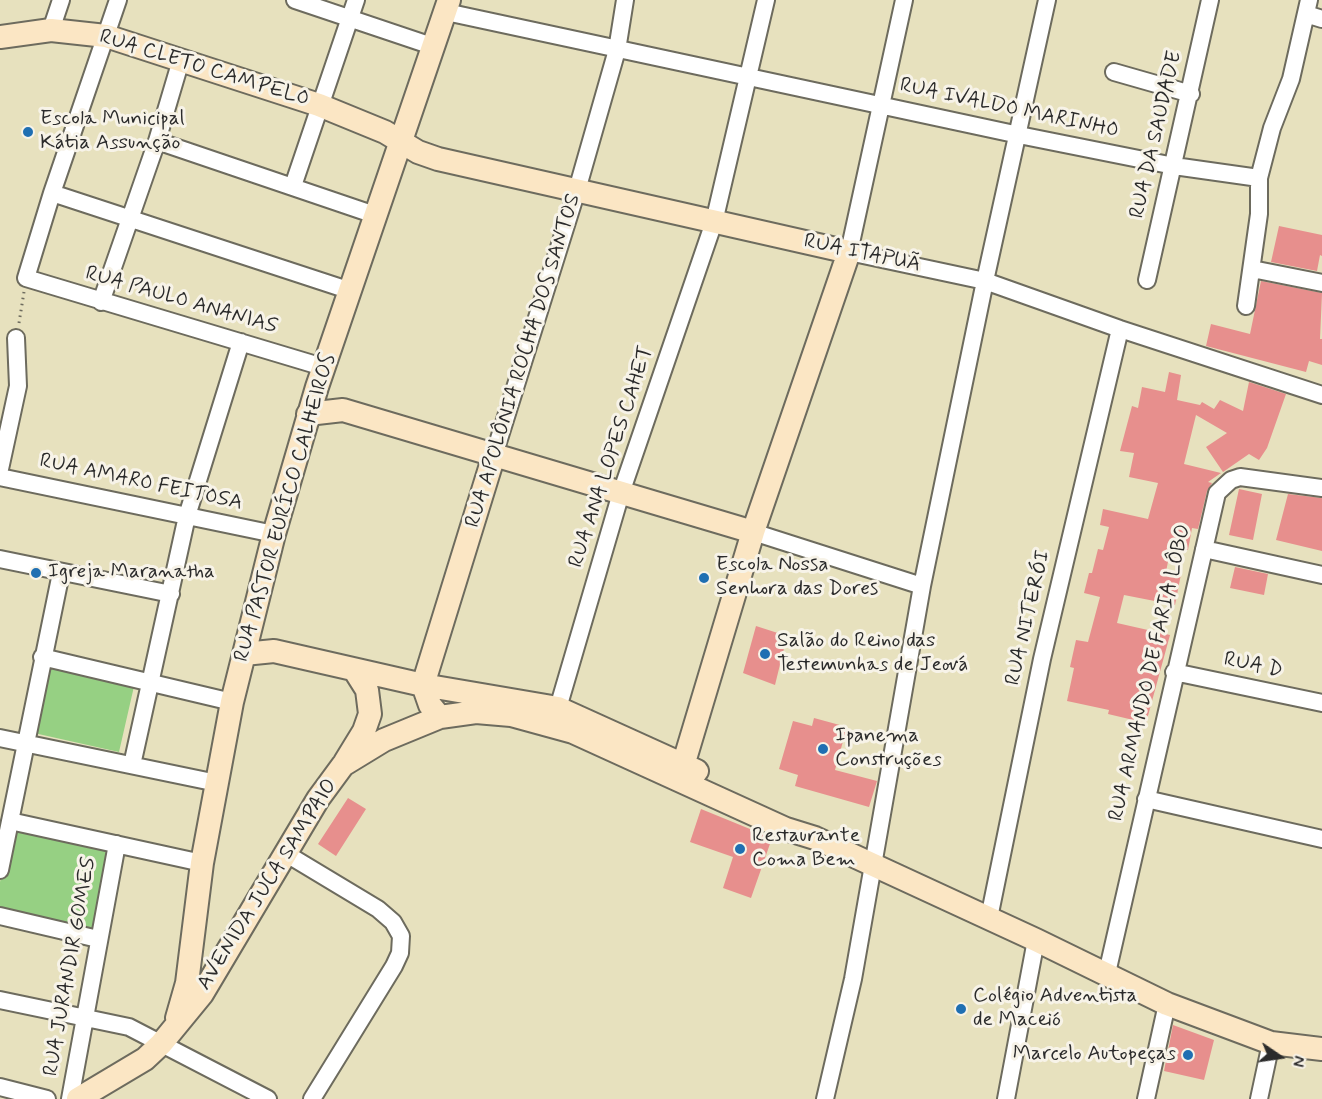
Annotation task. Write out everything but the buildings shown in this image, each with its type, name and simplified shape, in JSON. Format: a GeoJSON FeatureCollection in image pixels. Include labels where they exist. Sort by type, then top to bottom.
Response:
{"type":"FeatureCollection","features":[{"type":"Feature","properties":{"kind":"main road","name":"RUA PASTOR EURÍCO CALHEIROS"},"geometry":{"type":"LineString","coordinates":[[167,1036],[187,984],[202,862],[232,702],[274,534],[320,377],[447,6]]}},
{"type":"Feature","properties":{"kind":"main road","name":"RUA CLETO CAMPELO"},"geometry":{"type":"LineString","coordinates":[[0,37],[51,30],[106,36],[319,105],[385,132],[400,142]]}},
{"type":"Feature","properties":{"kind":"main road","name":"RUA ITAPUÃ"},"geometry":{"type":"LineString","coordinates":[[400,142],[438,159],[849,252]]}},
{"type":"Feature","properties":{"kind":"main road"},"geometry":{"type":"LineString","coordinates":[[682,772],[753,532],[849,252]]}},
{"type":"Feature","properties":{"kind":"main road"},"geometry":{"type":"LineString","coordinates":[[320,377],[326,399],[343,410],[753,532]]}},
{"type":"Feature","properties":{"kind":"main road"},"geometry":{"type":"LineString","coordinates":[[308,414],[343,410]]}},
{"type":"Feature","properties":{"kind":"main road","name":"RUA APOLÔNIA ROCHA DOS SANTOS"},"geometry":{"type":"LineString","coordinates":[[423,685],[494,454]]}},
{"type":"Feature","properties":{"kind":"main road"},"geometry":{"type":"LineString","coordinates":[[250,631],[274,651]]}},
{"type":"Feature","properties":{"kind":"main road","name":"AVENIDA JUCA SAMPAIO"},"geometry":{"type":"LineString","coordinates":[[244,654],[274,651],[355,672],[558,708],[786,829],[815,838],[873,867],[1107,973],[1167,1004],[1271,1043],[1322,1049]]}},
{"type":"Feature","properties":{"kind":"main road"},"geometry":{"type":"LineString","coordinates":[[343,765],[364,731],[369,714],[367,690],[355,672]]}},
{"type":"Feature","properties":{"kind":"main road"},"geometry":{"type":"LineString","coordinates":[[423,685],[430,705],[440,717]]}},
{"type":"Feature","properties":{"kind":"main road","name":"AVENIDA JUCA SAMPAIO"},"geometry":{"type":"LineString","coordinates":[[78,1099],[137,1064],[167,1036],[202,994],[318,799],[343,765],[384,740],[440,717],[476,712],[511,715],[551,724],[682,772]]}},
{"type":"Feature","properties":{"kind":"main road"},"geometry":{"type":"LineString","coordinates":[[193,933],[211,947],[232,946]]}},
{"type":"Feature","properties":{"kind":"street"},"geometry":{"type":"LineString","coordinates":[[51,30],[61,0]]}},
{"type":"Feature","properties":{"kind":"street"},"geometry":{"type":"LineString","coordinates":[[26,278],[52,193],[118,0]]}},
{"type":"Feature","properties":{"kind":"street"},"geometry":{"type":"LineString","coordinates":[[295,0],[432,46]]}},
{"type":"Feature","properties":{"kind":"street"},"geometry":{"type":"LineString","coordinates":[[293,186],[356,0]]}},
{"type":"Feature","properties":{"kind":"street","name":"RUA APOLÔNIA ROCHA DOS SANTOS"},"geometry":{"type":"LineString","coordinates":[[494,454],[577,190],[617,50],[626,0]]}},
{"type":"Feature","properties":{"kind":"street"},"geometry":{"type":"LineString","coordinates":[[714,222],[750,78],[766,0]]}},
{"type":"Feature","properties":{"kind":"street"},"geometry":{"type":"LineString","coordinates":[[849,252],[904,0]]}},
{"type":"Feature","properties":{"kind":"street"},"geometry":{"type":"LineString","coordinates":[[825,1099],[853,979],[922,586],[985,281],[1047,0]]}},
{"type":"Feature","properties":{"kind":"street","name":"RUA DA SAUDADE"},"geometry":{"type":"LineString","coordinates":[[1146,280],[1191,94],[1210,0]]}},
{"type":"Feature","properties":{"kind":"street","name":"RUA IVALDO MARINHO"},"geometry":{"type":"LineString","coordinates":[[447,6],[617,50],[1174,166],[1259,178]]}},
{"type":"Feature","properties":{"kind":"street"},"geometry":{"type":"LineString","coordinates":[[1246,306],[1259,214],[1259,178],[1272,128],[1291,79],[1312,11]]}},
{"type":"Feature","properties":{"kind":"street"},"geometry":{"type":"LineString","coordinates":[[101,302],[157,141],[182,60]]}},
{"type":"Feature","properties":{"kind":"street"},"geometry":{"type":"LineString","coordinates":[[1114,72],[1191,94]]}},
{"type":"Feature","properties":{"kind":"street"},"geometry":{"type":"LineString","coordinates":[[157,141],[375,215]]}},
{"type":"Feature","properties":{"kind":"street"},"geometry":{"type":"LineString","coordinates":[[52,193],[351,291]]}},
{"type":"Feature","properties":{"kind":"street","name":"RUA ANA LOPES CAHET"},"geometry":{"type":"LineString","coordinates":[[558,708],[621,493],[714,222]]}},
{"type":"Feature","properties":{"kind":"street","name":"RUA ITAPUÃ"},"geometry":{"type":"LineString","coordinates":[[849,252],[985,281],[1120,329],[1319,394]]}},
{"type":"Feature","properties":{"kind":"street"},"geometry":{"type":"LineString","coordinates":[[1252,269],[1322,283]]}},
{"type":"Feature","properties":{"kind":"street","name":"RUA PAULO ANANIAS"},"geometry":{"type":"LineString","coordinates":[[26,278],[241,342],[320,377]]}},
{"type":"Feature","properties":{"kind":"street","name":"RUA NITERÓI"},"geometry":{"type":"LineString","coordinates":[[989,918],[1042,659],[1120,329]]}},
{"type":"Feature","properties":{"kind":"street"},"geometry":{"type":"LineString","coordinates":[[0,469],[18,386],[16,338]]}},
{"type":"Feature","properties":{"kind":"street"},"geometry":{"type":"LineString","coordinates":[[132,765],[187,516],[241,342]]}},
{"type":"Feature","properties":{"kind":"street","name":"RUA AMARO FEITOSA"},"geometry":{"type":"LineString","coordinates":[[0,477],[274,534]]}},
{"type":"Feature","properties":{"kind":"street","name":"RUA ARMANDO DE FARIA LÔBO"},"geometry":{"type":"LineString","coordinates":[[1107,973],[1174,672],[1217,493],[1231,480],[1253,477],[1322,488]]}},
{"type":"Feature","properties":{"kind":"street"},"geometry":{"type":"LineString","coordinates":[[753,532],[922,586]]}},
{"type":"Feature","properties":{"kind":"street"},"geometry":{"type":"LineString","coordinates":[[1204,549],[1322,575]]}},
{"type":"Feature","properties":{"kind":"street"},"geometry":{"type":"LineString","coordinates":[[0,559],[171,594]]}},
{"type":"Feature","properties":{"kind":"street"},"geometry":{"type":"LineString","coordinates":[[0,870],[61,573]]}},
{"type":"Feature","properties":{"kind":"street"},"geometry":{"type":"LineString","coordinates":[[42,657],[232,702]]}},
{"type":"Feature","properties":{"kind":"street","name":"RUA D"},"geometry":{"type":"LineString","coordinates":[[1174,672],[1322,703]]}},
{"type":"Feature","properties":{"kind":"street"},"geometry":{"type":"LineString","coordinates":[[0,738],[217,783]]}},
{"type":"Feature","properties":{"kind":"street"},"geometry":{"type":"LineString","coordinates":[[1146,799],[1322,839]]}},
{"type":"Feature","properties":{"kind":"street"},"geometry":{"type":"LineString","coordinates":[[10,821],[202,862]]}},
{"type":"Feature","properties":{"kind":"street","name":"RUA JURANDIR GOMES"},"geometry":{"type":"LineString","coordinates":[[70,1099],[83,1017],[117,844]]}},
{"type":"Feature","properties":{"kind":"street"},"geometry":{"type":"LineString","coordinates":[[285,853],[378,909],[393,922],[401,936],[400,953],[383,985],[312,1099]]}},
{"type":"Feature","properties":{"kind":"street"},"geometry":{"type":"LineString","coordinates":[[0,916],[98,939]]}},
{"type":"Feature","properties":{"kind":"street"},"geometry":{"type":"LineString","coordinates":[[1006,1099],[1036,940]]}},
{"type":"Feature","properties":{"kind":"street"},"geometry":{"type":"LineString","coordinates":[[0,1000],[167,1036],[268,1099]]}},
{"type":"Feature","properties":{"kind":"street"},"geometry":{"type":"LineString","coordinates":[[1146,1099],[1167,1004]]}},
{"type":"Feature","properties":{"kind":"street"},"geometry":{"type":"LineString","coordinates":[[1259,1099],[1271,1043]]}},
{"type":"Feature","properties":{"kind":"street"},"geometry":{"type":"LineString","coordinates":[[0,1087],[47,1099]]}},
{"type":"Feature","properties":{"kind":"path"},"geometry":{"type":"LineString","coordinates":[[16,338],[26,278]]}},
{"type":"Feature","properties":{"kind":"green space"},"geometry":{"type":"Polygon","coordinates":[[[50,662],[135,682],[119,752],[34,733],[50,662]]]}},
{"type":"Feature","properties":{"kind":"green space"},"geometry":{"type":"Polygon","coordinates":[[[12,828],[112,851],[93,932],[0,911],[0,882],[12,828]]]}},
{"type":"Feature","properties":{"kind":"place","name":"Escola Municipal Kátia Assunção"},"geometry":{"type":"Point","coordinates":[28,132]}},
{"type":"Feature","properties":{"kind":"place","name":"Igreja Maranatha"},"geometry":{"type":"Point","coordinates":[36,573]}},
{"type":"Feature","properties":{"kind":"place","name":"Escola Nossa Senhora das Dores"},"geometry":{"type":"Point","coordinates":[704,578]}},
{"type":"Feature","properties":{"kind":"place","name":"Salão do Reino das Testemunhas de Jeová"},"geometry":{"type":"Point","coordinates":[765,654]}},
{"type":"Feature","properties":{"kind":"place","name":"Ipanema Construções"},"geometry":{"type":"Point","coordinates":[823,749]}},
{"type":"Feature","properties":{"kind":"place","name":"Restaurante Coma Bem"},"geometry":{"type":"Point","coordinates":[740,849]}},
{"type":"Feature","properties":{"kind":"place","name":"Colégio Adventista de Maceió"},"geometry":{"type":"Point","coordinates":[961,1009]}},
{"type":"Feature","properties":{"kind":"place","name":"Marcelo Autopeças"},"geometry":{"type":"Point","coordinates":[1188,1055]}}]}
